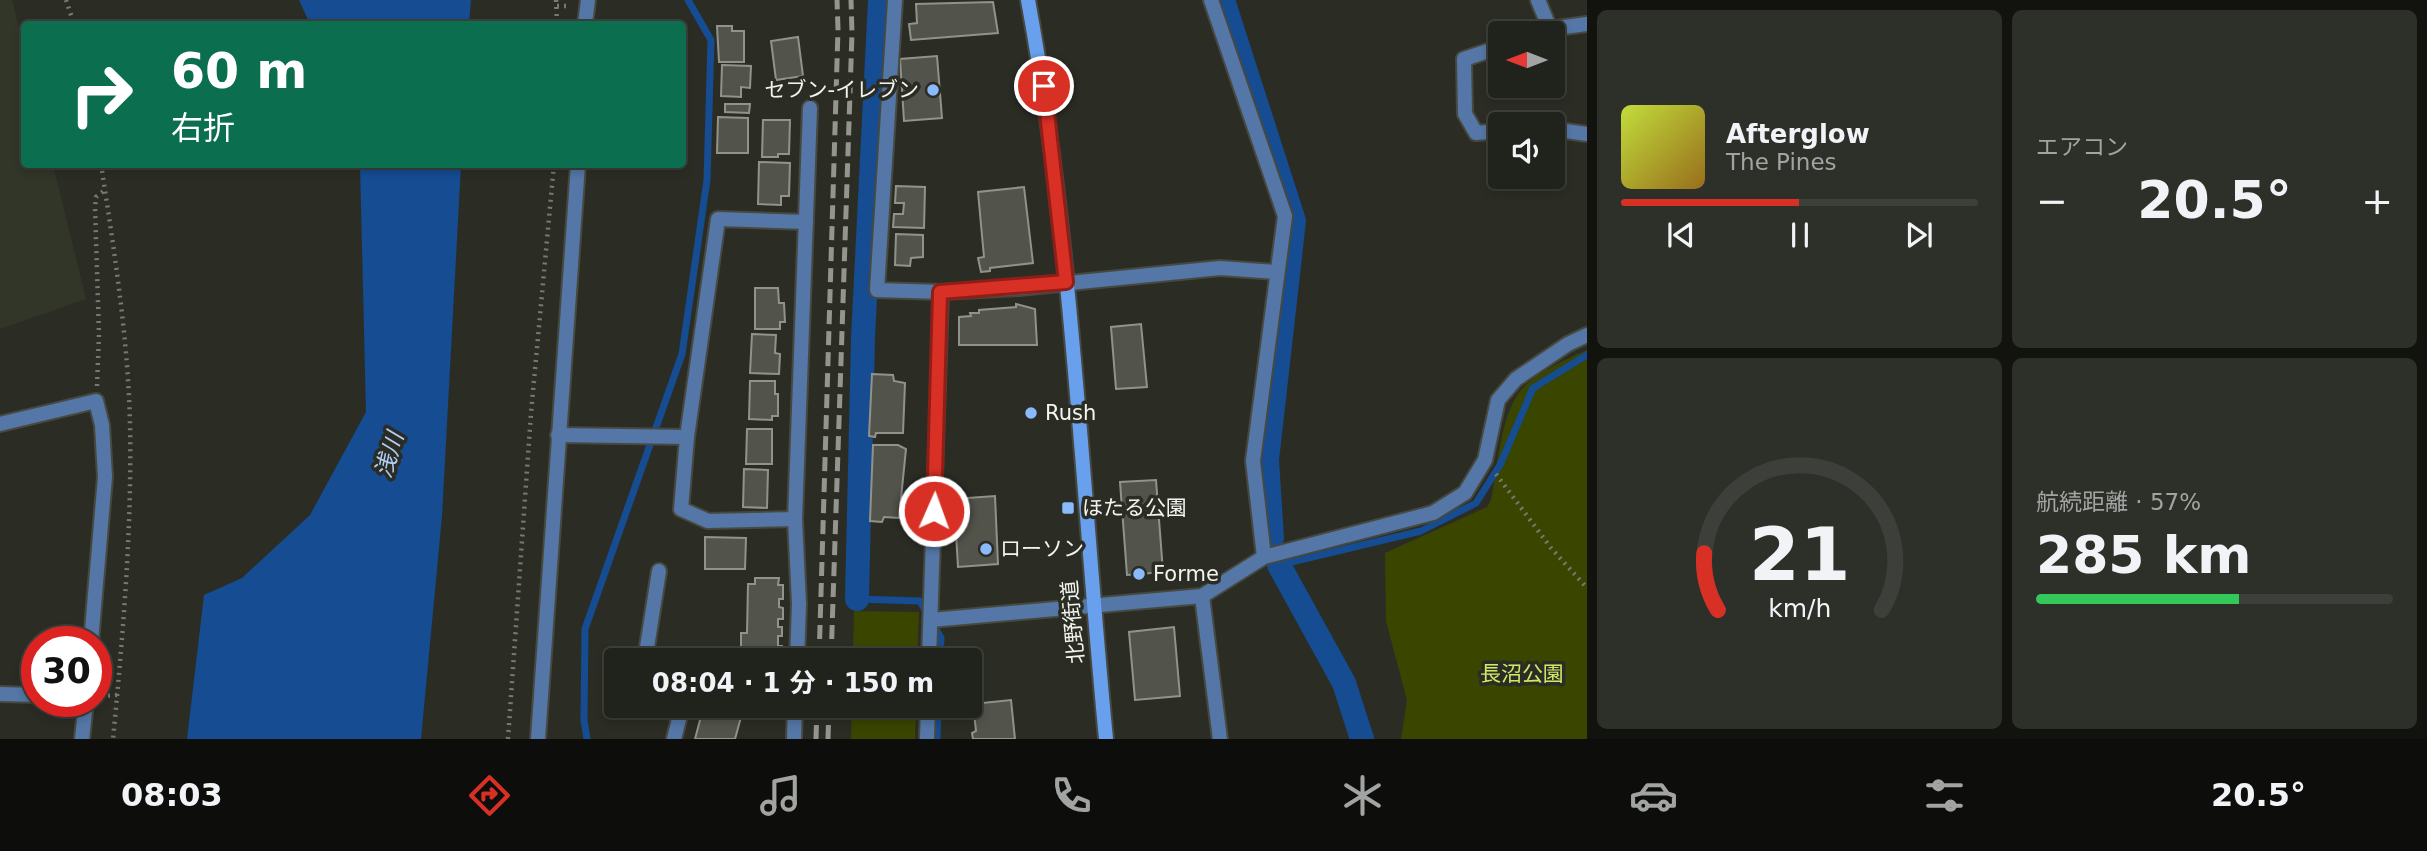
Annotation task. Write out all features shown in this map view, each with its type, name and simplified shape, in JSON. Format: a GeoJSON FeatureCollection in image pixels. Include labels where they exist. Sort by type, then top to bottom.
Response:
{"type":"FeatureCollection","features":[{"type":"Feature","properties":{"kind":"main road","name":"北野街道"},"geometry":{"type":"LineString","coordinates":[[1028,0],[1044,86],[1066,282],[1106,739]]}},
{"type":"Feature","properties":{"kind":"street"},"geometry":{"type":"LineString","coordinates":[[584,21],[587,0]]}},
{"type":"Feature","properties":{"kind":"street"},"geometry":{"type":"LineString","coordinates":[[895,0],[877,290],[940,292],[1220,268],[1276,272]]}},
{"type":"Feature","properties":{"kind":"street"},"geometry":{"type":"LineString","coordinates":[[1211,0],[1284,216],[1253,461],[1264,557]]}},
{"type":"Feature","properties":{"kind":"street"},"geometry":{"type":"LineString","coordinates":[[1538,0],[1542,21]]}},
{"type":"Feature","properties":{"kind":"street"},"geometry":{"type":"LineString","coordinates":[[1565,28],[1587,24]]}},
{"type":"Feature","properties":{"kind":"street"},"geometry":{"type":"LineString","coordinates":[[1488,51],[1464,59],[1465,114],[1476,133],[1488,132]]}},
{"type":"Feature","properties":{"kind":"street"},"geometry":{"type":"LineString","coordinates":[[797,648],[799,604],[795,519],[810,108]]}},
{"type":"Feature","properties":{"kind":"street"},"geometry":{"type":"LineString","coordinates":[[1565,130],[1587,134]]}},
{"type":"Feature","properties":{"kind":"street"},"geometry":{"type":"LineString","coordinates":[[538,739],[578,168]]}},
{"type":"Feature","properties":{"kind":"street"},"geometry":{"type":"LineString","coordinates":[[795,519],[708,521],[681,509],[687,437],[718,219],[806,222]]}},
{"type":"Feature","properties":{"kind":"street"},"geometry":{"type":"LineString","coordinates":[[929,648],[940,292]]}},
{"type":"Feature","properties":{"kind":"street"},"geometry":{"type":"LineString","coordinates":[[930,620],[1202,596],[1264,557],[1433,513],[1465,493],[1485,460],[1498,400],[1516,379],[1568,344],[1587,335]]}},
{"type":"Feature","properties":{"kind":"street"},"geometry":{"type":"LineString","coordinates":[[0,424],[96,401],[102,425],[105,477],[92,626]]}},
{"type":"Feature","properties":{"kind":"street"},"geometry":{"type":"LineString","coordinates":[[558,435],[687,437]]}},
{"type":"Feature","properties":{"kind":"street"},"geometry":{"type":"LineString","coordinates":[[647,648],[659,571]]}},
{"type":"Feature","properties":{"kind":"street"},"geometry":{"type":"LineString","coordinates":[[1202,596],[1220,739]]}},
{"type":"Feature","properties":{"kind":"street"},"geometry":{"type":"LineString","coordinates":[[0,694],[21,695]]}},
{"type":"Feature","properties":{"kind":"street"},"geometry":{"type":"LineString","coordinates":[[82,739],[84,717]]}},
{"type":"Feature","properties":{"kind":"street"},"geometry":{"type":"LineString","coordinates":[[674,739],[679,718]]}},
{"type":"Feature","properties":{"kind":"street"},"geometry":{"type":"LineString","coordinates":[[794,739],[795,718]]}},
{"type":"Feature","properties":{"kind":"street"},"geometry":{"type":"LineString","coordinates":[[927,739],[928,718]]}},
{"type":"Feature","properties":{"kind":"path"},"geometry":{"type":"LineString","coordinates":[[66,0],[73,21]]}},
{"type":"Feature","properties":{"kind":"path"},"geometry":{"type":"LineString","coordinates":[[556,0],[557,21]]}},
{"type":"Feature","properties":{"kind":"path"},"geometry":{"type":"LineString","coordinates":[[508,739],[531,412],[554,168]]}},
{"type":"Feature","properties":{"kind":"path"},"geometry":{"type":"LineString","coordinates":[[96,401],[99,334],[95,208],[96,197],[105,190]]}},
{"type":"Feature","properties":{"kind":"path"},"geometry":{"type":"LineString","coordinates":[[1485,460],[1551,548],[1587,589]]}},
{"type":"Feature","properties":{"kind":"path"},"geometry":{"type":"LineString","coordinates":[[112,695],[117,695]]}},
{"type":"Feature","properties":{"kind":"shaded area"},"geometry":{"type":"Polygon","coordinates":[[[0,0],[12,0],[21,37],[21,168],[54,168],[86,299],[0,329],[0,0]]]}},
{"type":"Feature","properties":{"kind":"green space","name":"長沼公園"},"geometry":{"type":"Polygon","coordinates":[[[1587,350],[1587,739],[1401,739],[1407,700],[1386,621],[1385,553],[1487,507],[1491,500],[1503,431],[1518,394],[1540,374],[1587,350]]]}},
{"type":"Feature","properties":{"kind":"green space"},"geometry":{"type":"Polygon","coordinates":[[[854,611],[919,612],[918,648],[853,648],[854,611]]]}},
{"type":"Feature","properties":{"kind":"green space"},"geometry":{"type":"Polygon","coordinates":[[[852,718],[916,718],[915,739],[851,739],[852,718]]]}},
{"type":"Feature","properties":{"kind":"water"},"geometry":{"type":"Polygon","coordinates":[[[299,0],[471,0],[469,21],[309,21],[299,0]]]}},
{"type":"Feature","properties":{"kind":"water","name":"浅川"},"geometry":{"type":"Polygon","coordinates":[[[360,168],[461,168],[442,516],[421,739],[187,739],[204,595],[242,578],[310,515],[366,412],[360,168]]]}},
{"type":"Feature","properties":{"kind":"building"},"geometry":{"type":"Polygon","coordinates":[[[993,2],[998,33],[911,40],[909,24],[917,23],[916,4],[993,2]]]}},
{"type":"Feature","properties":{"kind":"building"},"geometry":{"type":"Polygon","coordinates":[[[717,26],[732,26],[732,31],[744,31],[744,62],[719,62],[717,26]]]}},
{"type":"Feature","properties":{"kind":"building"},"geometry":{"type":"Polygon","coordinates":[[[798,37],[803,76],[776,80],[771,41],[798,37]]]}},
{"type":"Feature","properties":{"kind":"building"},"geometry":{"type":"Polygon","coordinates":[[[937,56],[942,118],[904,121],[900,59],[937,56]]]}},
{"type":"Feature","properties":{"kind":"building"},"geometry":{"type":"Polygon","coordinates":[[[722,65],[751,66],[750,88],[741,87],[741,97],[721,96],[722,65]]]}},
{"type":"Feature","properties":{"kind":"building"},"geometry":{"type":"Polygon","coordinates":[[[725,104],[750,104],[749,113],[725,112],[725,104]]]}},
{"type":"Feature","properties":{"kind":"building"},"geometry":{"type":"Polygon","coordinates":[[[718,117],[748,118],[748,153],[717,153],[718,117]]]}},
{"type":"Feature","properties":{"kind":"building"},"geometry":{"type":"Polygon","coordinates":[[[763,120],[790,120],[789,154],[762,157],[763,120]]]}},
{"type":"Feature","properties":{"kind":"building"},"geometry":{"type":"Polygon","coordinates":[[[759,162],[790,163],[789,196],[781,196],[781,205],[758,204],[759,162]]]}},
{"type":"Feature","properties":{"kind":"building"},"geometry":{"type":"Polygon","coordinates":[[[896,186],[925,187],[924,228],[893,227],[894,214],[903,214],[904,203],[895,203],[896,186]]]}},
{"type":"Feature","properties":{"kind":"building"},"geometry":{"type":"Polygon","coordinates":[[[1024,187],[1033,263],[990,268],[990,271],[981,272],[978,258],[984,257],[978,192],[1024,187]]]}},
{"type":"Feature","properties":{"kind":"building"},"geometry":{"type":"Polygon","coordinates":[[[896,234],[923,235],[923,257],[911,258],[910,266],[895,265],[896,234]]]}},
{"type":"Feature","properties":{"kind":"building"},"geometry":{"type":"Polygon","coordinates":[[[755,288],[778,288],[779,303],[784,303],[785,322],[780,322],[780,329],[755,329],[755,288]]]}},
{"type":"Feature","properties":{"kind":"building"},"geometry":{"type":"Polygon","coordinates":[[[1016,304],[1035,309],[1037,345],[959,345],[959,317],[971,316],[970,313],[979,313],[979,310],[1016,307],[1016,304]]]}},
{"type":"Feature","properties":{"kind":"building"},"geometry":{"type":"Polygon","coordinates":[[[1141,324],[1147,387],[1116,389],[1111,327],[1141,324]]]}},
{"type":"Feature","properties":{"kind":"building"},"geometry":{"type":"Polygon","coordinates":[[[752,334],[776,335],[775,353],[780,354],[779,374],[750,373],[752,334]]]}},
{"type":"Feature","properties":{"kind":"building"},"geometry":{"type":"Polygon","coordinates":[[[872,374],[893,375],[894,381],[905,383],[903,433],[876,433],[875,437],[869,436],[872,374]]]}},
{"type":"Feature","properties":{"kind":"building"},"geometry":{"type":"Polygon","coordinates":[[[750,381],[775,381],[778,416],[772,416],[772,420],[749,419],[750,381]]]}},
{"type":"Feature","properties":{"kind":"building"},"geometry":{"type":"Polygon","coordinates":[[[747,429],[772,429],[772,464],[746,464],[747,429]]]}},
{"type":"Feature","properties":{"kind":"building"},"geometry":{"type":"Polygon","coordinates":[[[873,445],[898,445],[906,449],[899,518],[884,517],[882,522],[870,521],[873,445]]]}},
{"type":"Feature","properties":{"kind":"building"},"geometry":{"type":"Polygon","coordinates":[[[744,469],[768,470],[767,508],[743,507],[744,469]]]}},
{"type":"Feature","properties":{"kind":"building"},"geometry":{"type":"Polygon","coordinates":[[[1156,480],[1163,572],[1127,575],[1120,482],[1156,480]]]}},
{"type":"Feature","properties":{"kind":"building"},"geometry":{"type":"Polygon","coordinates":[[[995,496],[998,564],[958,567],[954,499],[995,496]]]}},
{"type":"Feature","properties":{"kind":"building"},"geometry":{"type":"Polygon","coordinates":[[[705,537],[746,538],[745,569],[705,569],[705,537]]]}},
{"type":"Feature","properties":{"kind":"building"},"geometry":{"type":"Polygon","coordinates":[[[755,578],[779,578],[778,585],[783,585],[783,599],[779,599],[779,607],[783,608],[783,619],[778,619],[782,636],[778,636],[778,646],[782,648],[741,648],[741,633],[747,633],[748,584],[755,584],[755,578]]]}},
{"type":"Feature","properties":{"kind":"building"},"geometry":{"type":"Polygon","coordinates":[[[1174,627],[1180,696],[1135,700],[1129,632],[1174,627]]]}},
{"type":"Feature","properties":{"kind":"building"},"geometry":{"type":"Polygon","coordinates":[[[1011,700],[1015,739],[973,739],[972,733],[976,731],[975,718],[982,718],[982,703],[1011,700]]]}},
{"type":"Feature","properties":{"kind":"building"},"geometry":{"type":"Polygon","coordinates":[[[701,718],[741,718],[735,739],[695,739],[701,718]]]}},
{"type":"Feature","properties":{"kind":"waterway"},"geometry":{"type":"LineString","coordinates":[[587,739],[584,720],[585,629],[682,354],[707,180],[711,40],[688,0]]}},
{"type":"Feature","properties":{"kind":"waterway"},"geometry":{"type":"LineString","coordinates":[[857,599],[863,338],[880,0]]}},
{"type":"Feature","properties":{"kind":"waterway"},"geometry":{"type":"LineString","coordinates":[[1223,0],[1294,221],[1267,460],[1272,538]]}},
{"type":"Feature","properties":{"kind":"waterway"},"geometry":{"type":"LineString","coordinates":[[1279,565],[1421,531],[1476,503],[1500,465],[1533,388],[1587,355]]}},
{"type":"Feature","properties":{"kind":"waterway"},"geometry":{"type":"LineString","coordinates":[[1279,565],[1344,683],[1362,739]]}},
{"type":"Feature","properties":{"kind":"waterway"},"geometry":{"type":"LineString","coordinates":[[857,599],[920,601],[941,638],[941,648]]}},
{"type":"Feature","properties":{"kind":"waterway"},"geometry":{"type":"LineString","coordinates":[[937,739],[938,718]]}},
{"type":"Feature","properties":{"kind":"railway"},"geometry":{"type":"LineString","coordinates":[[819,648],[837,0]]}},
{"type":"Feature","properties":{"kind":"railway"},"geometry":{"type":"LineString","coordinates":[[831,648],[851,0]]}},
{"type":"Feature","properties":{"kind":"railway"},"geometry":{"type":"LineString","coordinates":[[816,739],[817,718]]}},
{"type":"Feature","properties":{"kind":"railway"},"geometry":{"type":"LineString","coordinates":[[828,739],[829,718]]}},
{"type":"Feature","properties":{"kind":"place","name":"セブン-イレブン"},"geometry":{"type":"Point","coordinates":[933,90]}},
{"type":"Feature","properties":{"kind":"place","name":"Rush"},"geometry":{"type":"Point","coordinates":[1031,413]}},
{"type":"Feature","properties":{"kind":"place","name":"ほたる公園"},"geometry":{"type":"Point","coordinates":[1068,508]}},
{"type":"Feature","properties":{"kind":"place","name":"ローソン"},"geometry":{"type":"Point","coordinates":[986,549]}},
{"type":"Feature","properties":{"kind":"place","name":"Forme"},"geometry":{"type":"Point","coordinates":[1139,574]}},
{"type":"Feature","properties":{"kind":"route"},"geometry":{"type":"LineString","coordinates":[[934,511],[940,292],[1019,288],[1066,282],[1044,86]]}}]}
